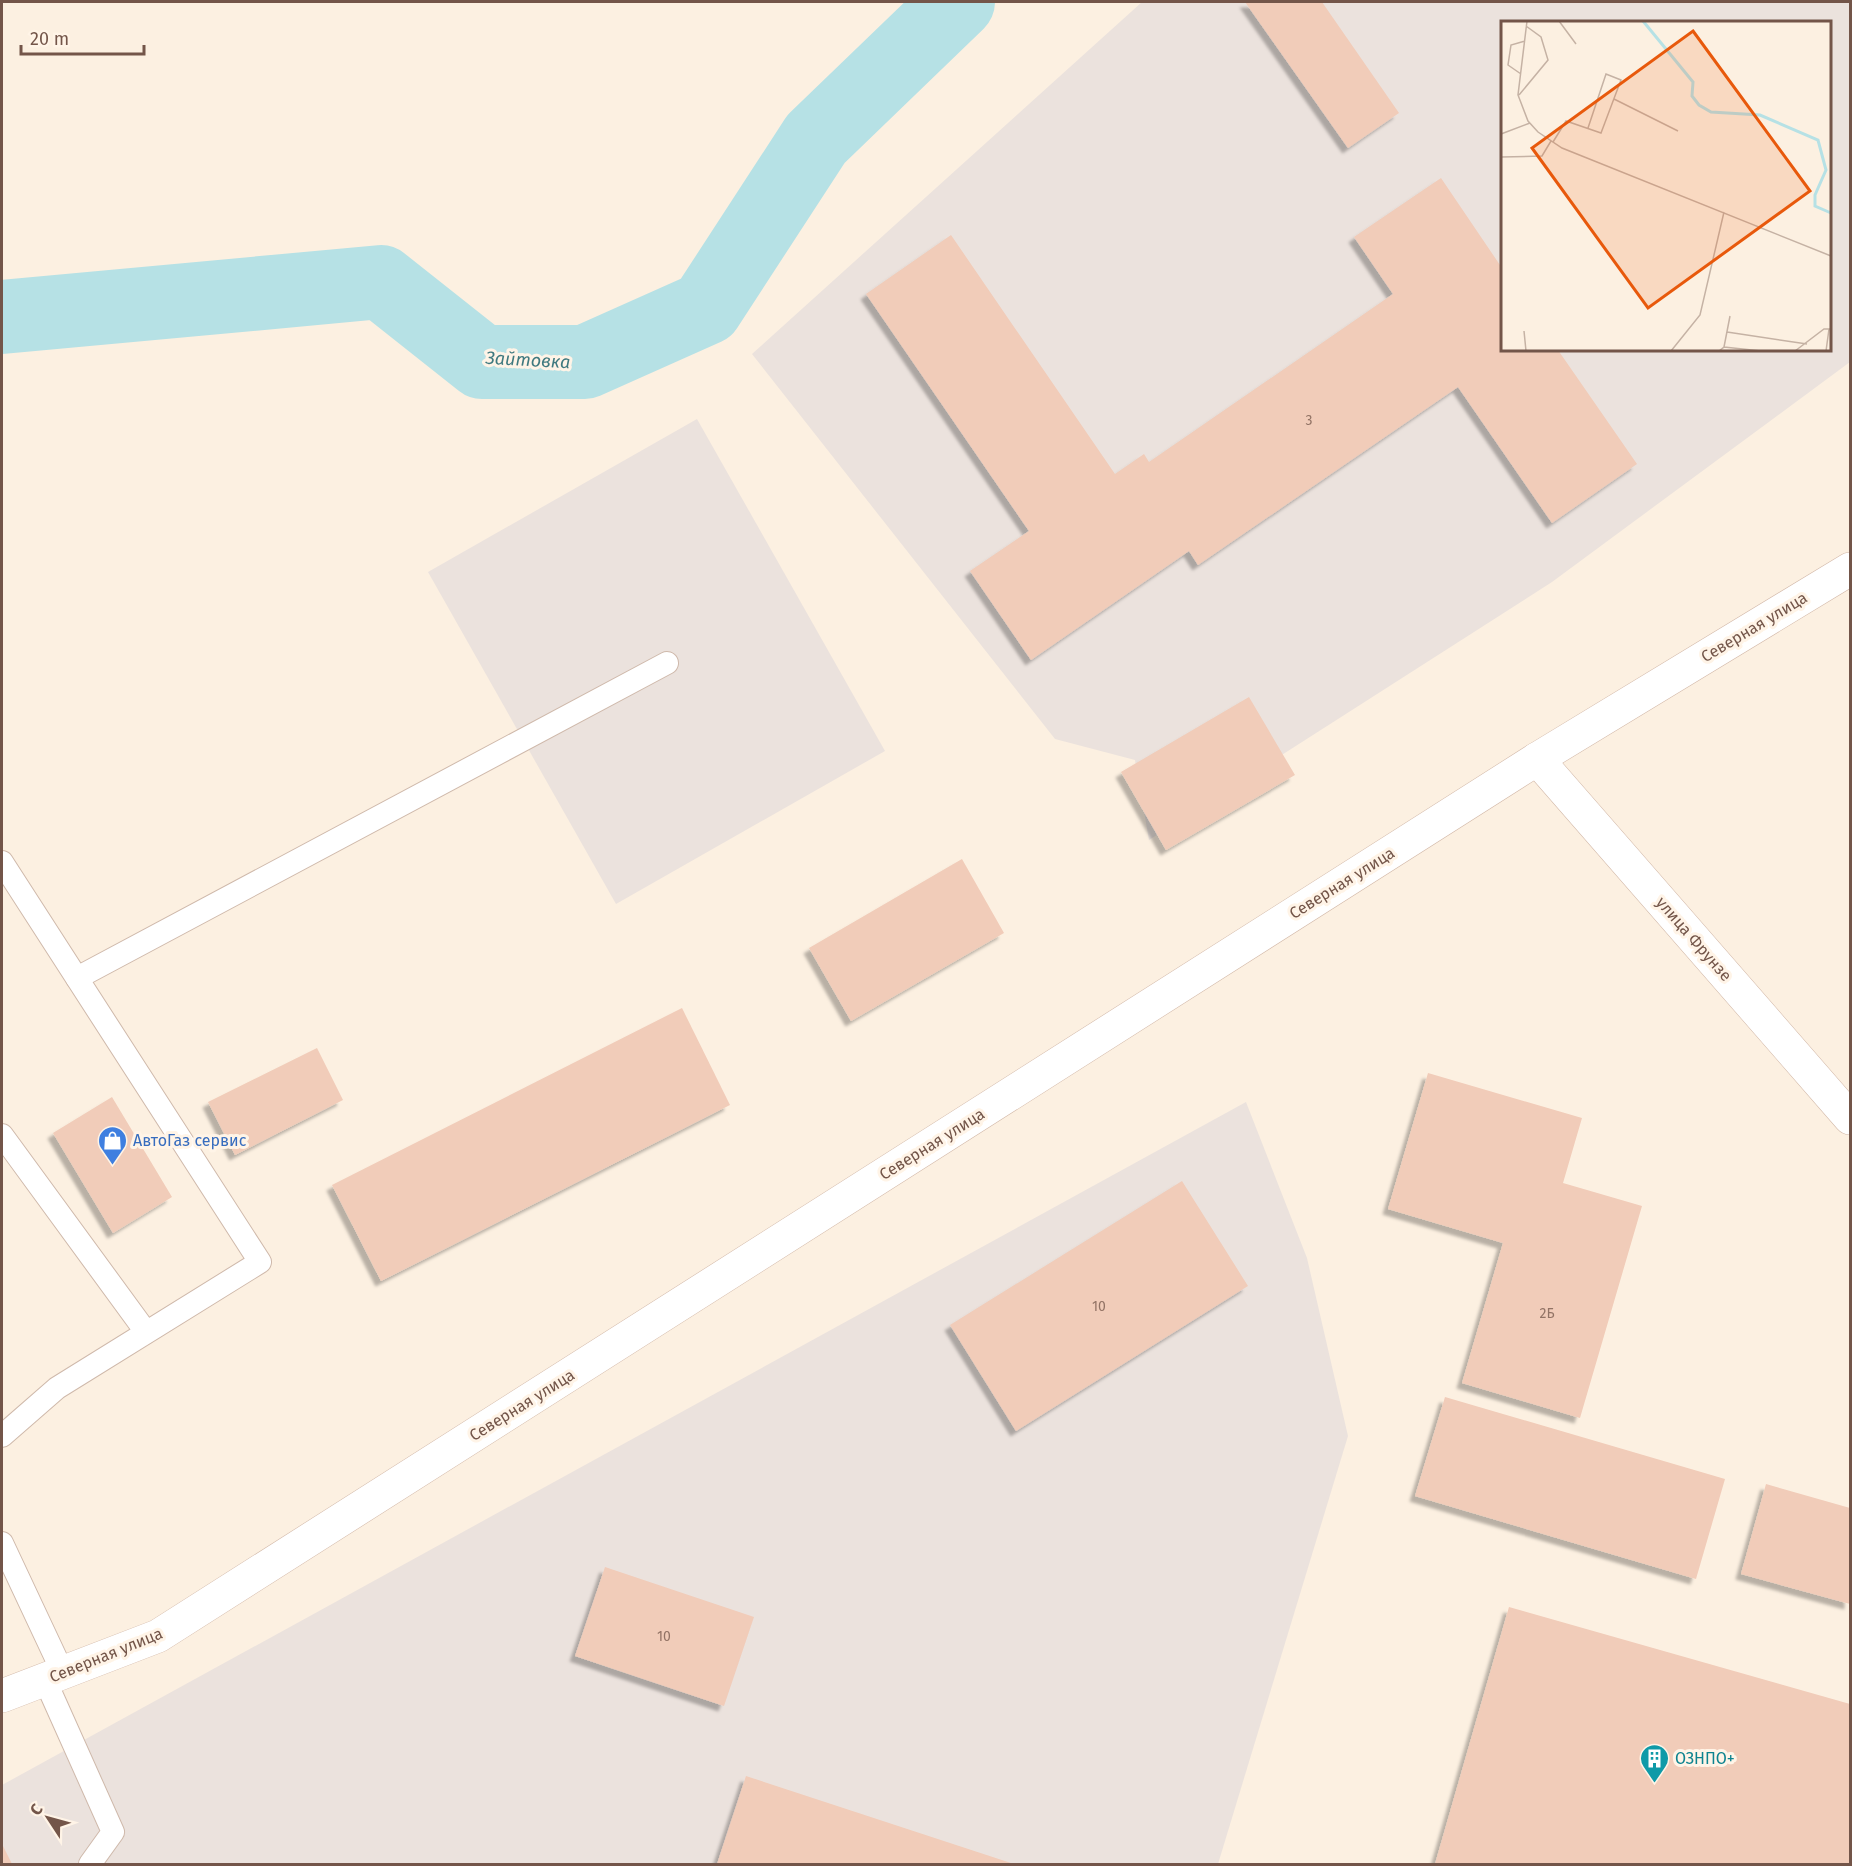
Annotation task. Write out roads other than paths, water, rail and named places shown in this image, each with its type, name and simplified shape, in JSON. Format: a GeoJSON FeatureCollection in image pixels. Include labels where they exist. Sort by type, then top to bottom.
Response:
{"type":"FeatureCollection","features":[{"type":"Feature","properties":{"kind":"main road","name":"Северная улица"},"geometry":{"type":"LineString","coordinates":[[2,1696],[158,1636],[1537,759],[1851,569]]}},
{"type":"Feature","properties":{"kind":"main road","name":"улица Фрунзе"},"geometry":{"type":"LineString","coordinates":[[1537,759],[1851,1118]]}},
{"type":"Feature","properties":{"kind":"lane"},"geometry":{"type":"LineString","coordinates":[[77,978],[667,663]]}},
{"type":"Feature","properties":{"kind":"lane"},"geometry":{"type":"LineString","coordinates":[[2,862],[260,1262],[57,1388],[2,1436]]}},
{"type":"Feature","properties":{"kind":"lane"},"geometry":{"type":"LineString","coordinates":[[2,1135],[146,1332]]}},
{"type":"Feature","properties":{"kind":"lane"},"geometry":{"type":"LineString","coordinates":[[2,1543],[112,1832],[90,1864]]}},
{"type":"Feature","properties":{"kind":"waterway","name":"Зайтовка"},"geometry":{"type":"LineString","coordinates":[[2,317],[381,282],[482,362],[585,362],[706,308],[816,139],[958,2]]}},
{"type":"Feature","properties":{"kind":"place","name":"АвтоГаз сервис"},"geometry":{"type":"Point","coordinates":[112,1166]}},
{"type":"Feature","properties":{"kind":"place","name":"ОЗНПО+"},"geometry":{"type":"Point","coordinates":[1654,1784]}}]}
